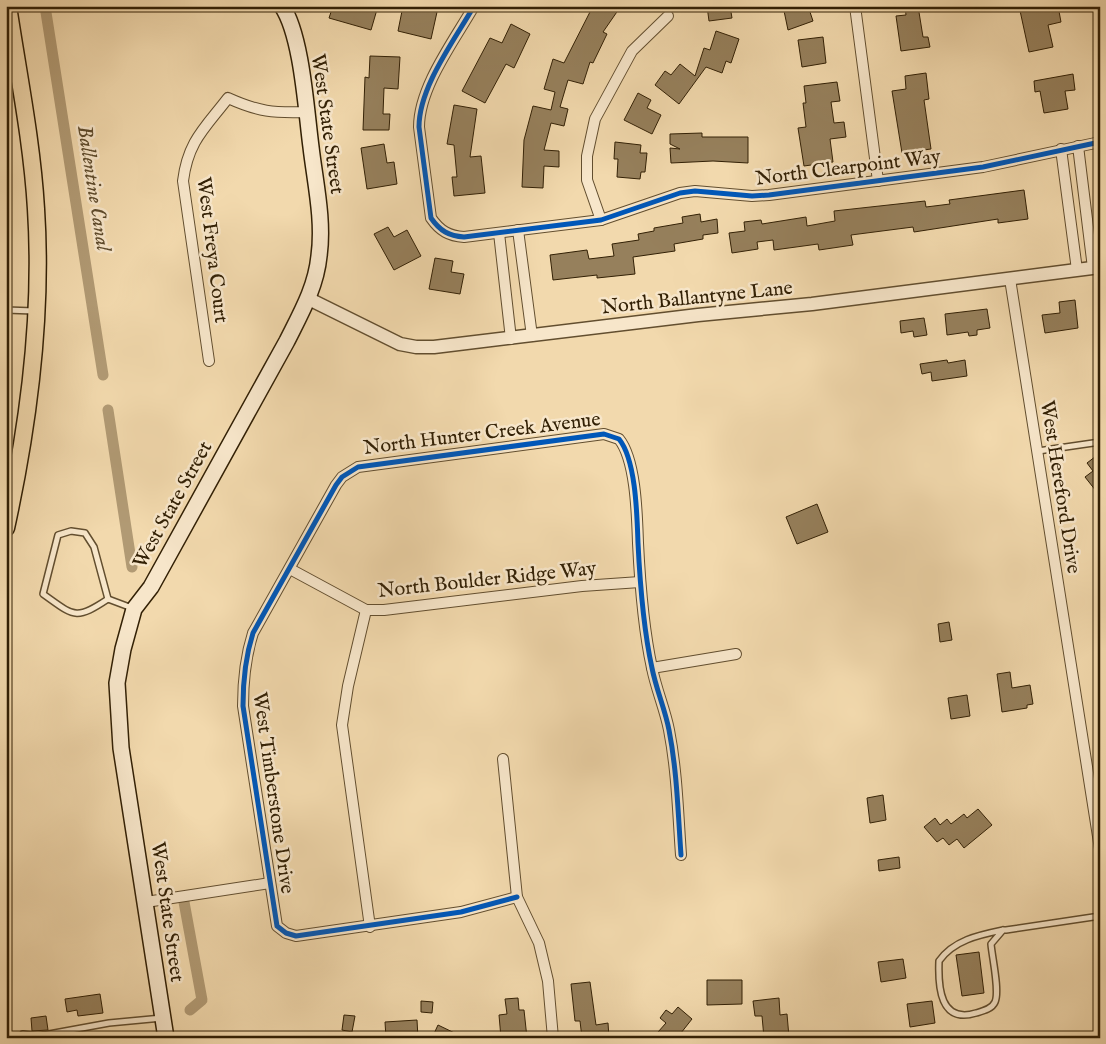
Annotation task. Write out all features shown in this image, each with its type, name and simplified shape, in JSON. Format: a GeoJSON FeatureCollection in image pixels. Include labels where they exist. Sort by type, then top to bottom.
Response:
{"type":"FeatureCollection","features":[{"type":"Feature","properties":{"kind":"main road"},"geometry":{"type":"LineString","coordinates":[[6,528],[27,421],[37,311],[36,208],[8,6]]}},
{"type":"Feature","properties":{"kind":"main road","name":"West State Street"},"geometry":{"type":"LineString","coordinates":[[166,1038],[121,748],[117,683],[122,649],[134,609],[151,587],[309,299],[320,255],[320,226],[298,50],[282,6]]}},
{"type":"Feature","properties":{"kind":"street","name":"North Clearpoint Way"},"geometry":{"type":"LineString","coordinates":[[474,6],[425,94],[419,112],[419,127],[431,218],[439,228],[452,236],[464,237],[600,220],[680,193],[695,191],[752,196],[770,195],[983,167],[1100,142]]}},
{"type":"Feature","properties":{"kind":"street"},"geometry":{"type":"LineString","coordinates":[[855,6],[878,181]]}},
{"type":"Feature","properties":{"kind":"street"},"geometry":{"type":"LineString","coordinates":[[600,220],[587,180],[587,156],[595,120],[632,52],[668,16]]}},
{"type":"Feature","properties":{"kind":"street","name":"West Freya Court"},"geometry":{"type":"LineString","coordinates":[[210,361],[183,181],[186,159],[193,142],[228,98],[270,113],[306,112]]}},
{"type":"Feature","properties":{"kind":"street"},"geometry":{"type":"LineString","coordinates":[[1078,146],[1096,268]]}},
{"type":"Feature","properties":{"kind":"street"},"geometry":{"type":"LineString","coordinates":[[1062,149],[1077,270]]}},
{"type":"Feature","properties":{"kind":"street"},"geometry":{"type":"LineString","coordinates":[[518,230],[532,336]]}},
{"type":"Feature","properties":{"kind":"street"},"geometry":{"type":"LineString","coordinates":[[499,233],[511,339]]}},
{"type":"Feature","properties":{"kind":"street","name":"North Ballantyne Lane"},"geometry":{"type":"LineString","coordinates":[[309,299],[400,344],[416,347],[511,339],[1096,268]]}},
{"type":"Feature","properties":{"kind":"street","name":"West Hereford Drive"},"geometry":{"type":"LineString","coordinates":[[1010,279],[1100,849]]}},
{"type":"Feature","properties":{"kind":"street","name":"North Hunter Creek Avenue"},"geometry":{"type":"LineString","coordinates":[[350,471],[366,465],[604,434],[619,439],[628,455],[637,520],[640,582]]}},
{"type":"Feature","properties":{"kind":"street","name":"West Timberstone Drive"},"geometry":{"type":"LineString","coordinates":[[350,471],[336,484],[253,634],[242,677],[243,706],[277,926],[286,933],[296,936],[370,926]]}},
{"type":"Feature","properties":{"kind":"street","name":"North Boulder Ridge Way"},"geometry":{"type":"LineString","coordinates":[[290,569],[366,610],[384,610],[582,586],[640,582]]}},
{"type":"Feature","properties":{"kind":"street"},"geometry":{"type":"LineString","coordinates":[[640,582],[652,668],[669,728],[675,770],[681,855]]}},
{"type":"Feature","properties":{"kind":"street"},"geometry":{"type":"LineString","coordinates":[[366,610],[348,686],[342,725],[370,926],[461,912],[517,896]]}},
{"type":"Feature","properties":{"kind":"street"},"geometry":{"type":"LineString","coordinates":[[652,668],[736,654]]}},
{"type":"Feature","properties":{"kind":"street"},"geometry":{"type":"LineString","coordinates":[[503,760],[517,896],[539,943],[548,982],[553,1038]]}},
{"type":"Feature","properties":{"kind":"street"},"geometry":{"type":"LineString","coordinates":[[146,902],[270,883]]}},
{"type":"Feature","properties":{"kind":"lane"},"geometry":{"type":"LineString","coordinates":[[6,310],[37,311]]}},
{"type":"Feature","properties":{"kind":"lane"},"geometry":{"type":"LineString","coordinates":[[1037,451],[1100,442]]}},
{"type":"Feature","properties":{"kind":"lane"},"geometry":{"type":"LineString","coordinates":[[71,531],[86,533],[94,547],[108,599],[87,613],[70,614],[43,594],[58,535],[71,531]]}},
{"type":"Feature","properties":{"kind":"lane"},"geometry":{"type":"LineString","coordinates":[[108,599],[134,609]]}},
{"type":"Feature","properties":{"kind":"lane"},"geometry":{"type":"LineString","coordinates":[[1003,930],[991,944],[996,991],[995,1002],[988,1009],[973,1014],[959,1016],[948,1010],[941,995],[939,961],[954,945],[980,934],[1003,930],[1100,916]]}},
{"type":"Feature","properties":{"kind":"lane"},"geometry":{"type":"LineString","coordinates":[[23,1034],[38,1036],[109,1023],[163,1018]]}},
{"type":"Feature","properties":{"kind":"building"},"geometry":{"type":"Polygon","coordinates":[[[333,6],[378,6],[371,30],[329,18],[333,6]]]}},
{"type":"Feature","properties":{"kind":"building"},"geometry":{"type":"Polygon","coordinates":[[[403,6],[437,12],[431,39],[398,31],[403,6]]]}},
{"type":"Feature","properties":{"kind":"building"},"geometry":{"type":"Polygon","coordinates":[[[593,6],[621,6],[603,32],[607,34],[593,63],[590,62],[583,84],[568,80],[560,107],[568,109],[564,126],[551,123],[544,150],[559,151],[559,167],[544,166],[543,188],[522,187],[524,140],[533,106],[551,110],[555,92],[544,89],[553,59],[564,63],[593,6]]]}},
{"type":"Feature","properties":{"kind":"building"},"geometry":{"type":"Polygon","coordinates":[[[707,6],[730,6],[732,18],[709,21],[707,6]]]}},
{"type":"Feature","properties":{"kind":"building"},"geometry":{"type":"Polygon","coordinates":[[[783,6],[808,6],[813,21],[788,30],[783,6]]]}},
{"type":"Feature","properties":{"kind":"building"},"geometry":{"type":"Polygon","coordinates":[[[905,6],[918,6],[923,37],[928,37],[930,47],[901,51],[896,16],[906,15],[905,6]]]}},
{"type":"Feature","properties":{"kind":"building"},"geometry":{"type":"Polygon","coordinates":[[[1019,6],[1058,6],[1061,22],[1048,25],[1053,47],[1029,52],[1019,6]]]}},
{"type":"Feature","properties":{"kind":"building"},"geometry":{"type":"Polygon","coordinates":[[[511,24],[530,34],[514,68],[506,64],[485,103],[462,91],[490,38],[502,43],[511,24]]]}},
{"type":"Feature","properties":{"kind":"building"},"geometry":{"type":"Polygon","coordinates":[[[716,31],[739,39],[731,63],[726,61],[722,73],[706,67],[679,104],[655,85],[665,71],[671,75],[680,64],[695,76],[704,48],[710,50],[716,31]]]}},
{"type":"Feature","properties":{"kind":"building"},"geometry":{"type":"Polygon","coordinates":[[[823,37],[826,63],[802,67],[798,40],[823,37]]]}},
{"type":"Feature","properties":{"kind":"building"},"geometry":{"type":"Polygon","coordinates":[[[370,56],[400,57],[398,89],[384,88],[383,114],[390,114],[389,130],[363,130],[365,77],[369,78],[370,56]]]}},
{"type":"Feature","properties":{"kind":"building"},"geometry":{"type":"Polygon","coordinates":[[[926,73],[929,99],[924,100],[931,149],[902,153],[892,91],[906,89],[905,76],[926,73]]]}},
{"type":"Feature","properties":{"kind":"building"},"geometry":{"type":"Polygon","coordinates":[[[1073,74],[1075,90],[1065,91],[1068,109],[1044,113],[1040,91],[1035,92],[1034,81],[1073,74]]]}},
{"type":"Feature","properties":{"kind":"building"},"geometry":{"type":"Polygon","coordinates":[[[837,82],[840,101],[831,102],[834,123],[844,122],[846,137],[830,139],[833,162],[804,166],[798,128],[806,127],[803,103],[806,103],[804,86],[837,82]]]}},
{"type":"Feature","properties":{"kind":"building"},"geometry":{"type":"Polygon","coordinates":[[[638,93],[651,100],[647,108],[661,115],[652,134],[624,120],[638,93]]]}},
{"type":"Feature","properties":{"kind":"building"},"geometry":{"type":"Polygon","coordinates":[[[454,105],[477,109],[470,157],[481,156],[485,193],[454,196],[452,177],[457,177],[454,145],[447,144],[454,105]]]}},
{"type":"Feature","properties":{"kind":"building"},"geometry":{"type":"Polygon","coordinates":[[[702,133],[702,137],[748,137],[748,163],[713,161],[671,163],[670,148],[680,149],[670,144],[670,134],[702,133]]]}},
{"type":"Feature","properties":{"kind":"building"},"geometry":{"type":"Polygon","coordinates":[[[615,142],[641,145],[640,153],[647,153],[645,172],[641,172],[640,179],[617,177],[618,159],[614,159],[615,142]]]}},
{"type":"Feature","properties":{"kind":"building"},"geometry":{"type":"Polygon","coordinates":[[[384,144],[387,163],[394,162],[397,184],[367,189],[361,148],[384,144]]]}},
{"type":"Feature","properties":{"kind":"building"},"geometry":{"type":"Polygon","coordinates":[[[1024,190],[1028,219],[998,223],[998,219],[914,232],[913,227],[851,235],[853,245],[819,250],[818,244],[774,250],[773,240],[757,242],[758,249],[732,253],[729,233],[745,231],[744,222],[761,220],[762,224],[806,217],[807,226],[835,221],[834,211],[925,201],[926,207],[950,204],[949,200],[1024,190]]]}},
{"type":"Feature","properties":{"kind":"building"},"geometry":{"type":"Polygon","coordinates":[[[700,214],[701,222],[717,219],[718,233],[703,235],[703,239],[674,244],[675,251],[633,257],[635,274],[597,278],[597,275],[553,280],[550,255],[587,250],[589,259],[614,256],[612,244],[639,240],[638,234],[654,231],[654,228],[683,223],[682,217],[700,214]]]}},
{"type":"Feature","properties":{"kind":"building"},"geometry":{"type":"Polygon","coordinates":[[[388,227],[394,237],[407,230],[421,256],[394,270],[374,234],[388,227]]]}},
{"type":"Feature","properties":{"kind":"building"},"geometry":{"type":"Polygon","coordinates":[[[435,258],[453,261],[451,272],[464,274],[460,294],[429,289],[435,258]]]}},
{"type":"Feature","properties":{"kind":"building"},"geometry":{"type":"Polygon","coordinates":[[[1075,300],[1078,328],[1045,333],[1042,315],[1060,313],[1059,302],[1075,300]]]}},
{"type":"Feature","properties":{"kind":"building"},"geometry":{"type":"Polygon","coordinates":[[[987,309],[990,328],[977,330],[977,335],[969,336],[968,332],[947,335],[945,314],[987,309]]]}},
{"type":"Feature","properties":{"kind":"building"},"geometry":{"type":"Polygon","coordinates":[[[924,318],[927,335],[914,337],[913,331],[901,333],[900,321],[924,318]]]}},
{"type":"Feature","properties":{"kind":"building"},"geometry":{"type":"Polygon","coordinates":[[[947,360],[948,363],[965,360],[967,376],[932,381],[931,372],[922,374],[920,364],[947,360]]]}},
{"type":"Feature","properties":{"kind":"building"},"geometry":{"type":"Polygon","coordinates":[[[1100,453],[1100,496],[1085,477],[1093,471],[1087,463],[1100,453]]]}},
{"type":"Feature","properties":{"kind":"building"},"geometry":{"type":"Polygon","coordinates":[[[817,504],[828,532],[797,544],[786,517],[817,504]]]}},
{"type":"Feature","properties":{"kind":"building"},"geometry":{"type":"Polygon","coordinates":[[[949,622],[952,640],[940,642],[938,624],[949,622]]]}},
{"type":"Feature","properties":{"kind":"building"},"geometry":{"type":"Polygon","coordinates":[[[1010,672],[1012,688],[1030,685],[1033,704],[1027,705],[1027,708],[1002,712],[997,674],[1010,672]]]}},
{"type":"Feature","properties":{"kind":"building"},"geometry":{"type":"Polygon","coordinates":[[[967,695],[970,716],[951,719],[948,698],[967,695]]]}},
{"type":"Feature","properties":{"kind":"building"},"geometry":{"type":"Polygon","coordinates":[[[883,795],[886,820],[870,823],[867,798],[883,795]]]}},
{"type":"Feature","properties":{"kind":"building"},"geometry":{"type":"Polygon","coordinates":[[[978,809],[992,825],[964,848],[957,839],[949,845],[943,838],[937,842],[924,827],[935,818],[940,825],[947,819],[951,824],[964,814],[967,818],[978,809]]]}},
{"type":"Feature","properties":{"kind":"building"},"geometry":{"type":"Polygon","coordinates":[[[899,857],[900,868],[879,871],[878,860],[899,857]]]}},
{"type":"Feature","properties":{"kind":"building"},"geometry":{"type":"Polygon","coordinates":[[[979,952],[984,993],[962,996],[956,955],[979,952]]]}},
{"type":"Feature","properties":{"kind":"building"},"geometry":{"type":"Polygon","coordinates":[[[903,959],[906,978],[881,982],[878,962],[903,959]]]}},
{"type":"Feature","properties":{"kind":"building"},"geometry":{"type":"Polygon","coordinates":[[[707,980],[742,980],[742,1004],[707,1005],[707,980]]]}},
{"type":"Feature","properties":{"kind":"building"},"geometry":{"type":"Polygon","coordinates":[[[590,982],[596,1025],[608,1023],[609,1038],[582,1038],[580,1021],[575,1021],[571,984],[590,982]]]}},
{"type":"Feature","properties":{"kind":"building"},"geometry":{"type":"Polygon","coordinates":[[[100,994],[103,1013],[78,1016],[77,1010],[67,1012],[65,999],[100,994]]]}},
{"type":"Feature","properties":{"kind":"building"},"geometry":{"type":"Polygon","coordinates":[[[518,998],[519,1010],[524,1010],[527,1038],[501,1038],[499,1015],[507,1014],[505,999],[518,998]]]}},
{"type":"Feature","properties":{"kind":"building"},"geometry":{"type":"Polygon","coordinates":[[[779,998],[780,1015],[787,1014],[789,1037],[764,1038],[762,1016],[755,1016],[753,1001],[779,998]]]}},
{"type":"Feature","properties":{"kind":"building"},"geometry":{"type":"Polygon","coordinates":[[[421,1001],[433,1002],[432,1013],[421,1012],[421,1001]]]}},
{"type":"Feature","properties":{"kind":"building"},"geometry":{"type":"Polygon","coordinates":[[[932,1001],[935,1023],[910,1027],[907,1004],[932,1001]]]}},
{"type":"Feature","properties":{"kind":"building"},"geometry":{"type":"Polygon","coordinates":[[[678,1007],[692,1019],[677,1038],[659,1038],[658,1032],[666,1023],[660,1018],[666,1010],[672,1014],[678,1007]]]}},
{"type":"Feature","properties":{"kind":"building"},"geometry":{"type":"Polygon","coordinates":[[[344,1015],[355,1016],[352,1032],[342,1030],[344,1015]]]}},
{"type":"Feature","properties":{"kind":"building"},"geometry":{"type":"Polygon","coordinates":[[[46,1016],[48,1030],[32,1031],[31,1018],[46,1016]]]}},
{"type":"Feature","properties":{"kind":"building"},"geometry":{"type":"Polygon","coordinates":[[[417,1020],[418,1038],[386,1038],[385,1022],[417,1020]]]}},
{"type":"Feature","properties":{"kind":"building"},"geometry":{"type":"Polygon","coordinates":[[[438,1025],[465,1038],[432,1038],[438,1025]]]}},
{"type":"Feature","properties":{"kind":"waterway","name":"Ballentine Canal"},"geometry":{"type":"LineString","coordinates":[[45,6],[103,375]]}},
{"type":"Feature","properties":{"kind":"waterway","name":"Ballentine Canal"},"geometry":{"type":"LineString","coordinates":[[108,410],[132,567]]}},
{"type":"Feature","properties":{"kind":"waterway","name":"Ballentine Canal"},"geometry":{"type":"LineString","coordinates":[[184,902],[202,1000],[190,1010]]}},
{"type":"Feature","properties":{"kind":"cycle path"},"geometry":{"type":"LineString","coordinates":[[474,6],[431,80],[425,96],[419,127],[431,218],[445,232],[454,235],[464,237],[601,220],[680,193],[695,191],[752,196],[769,195],[983,167],[1100,142]]}},
{"type":"Feature","properties":{"kind":"cycle path"},"geometry":{"type":"LineString","coordinates":[[517,897],[461,912],[296,936],[286,933],[277,926],[243,706],[246,660],[253,633],[336,485],[342,477],[358,467],[604,434],[619,439],[625,448],[629,460],[635,488],[644,621],[654,676],[672,745],[681,855]]}}]}
